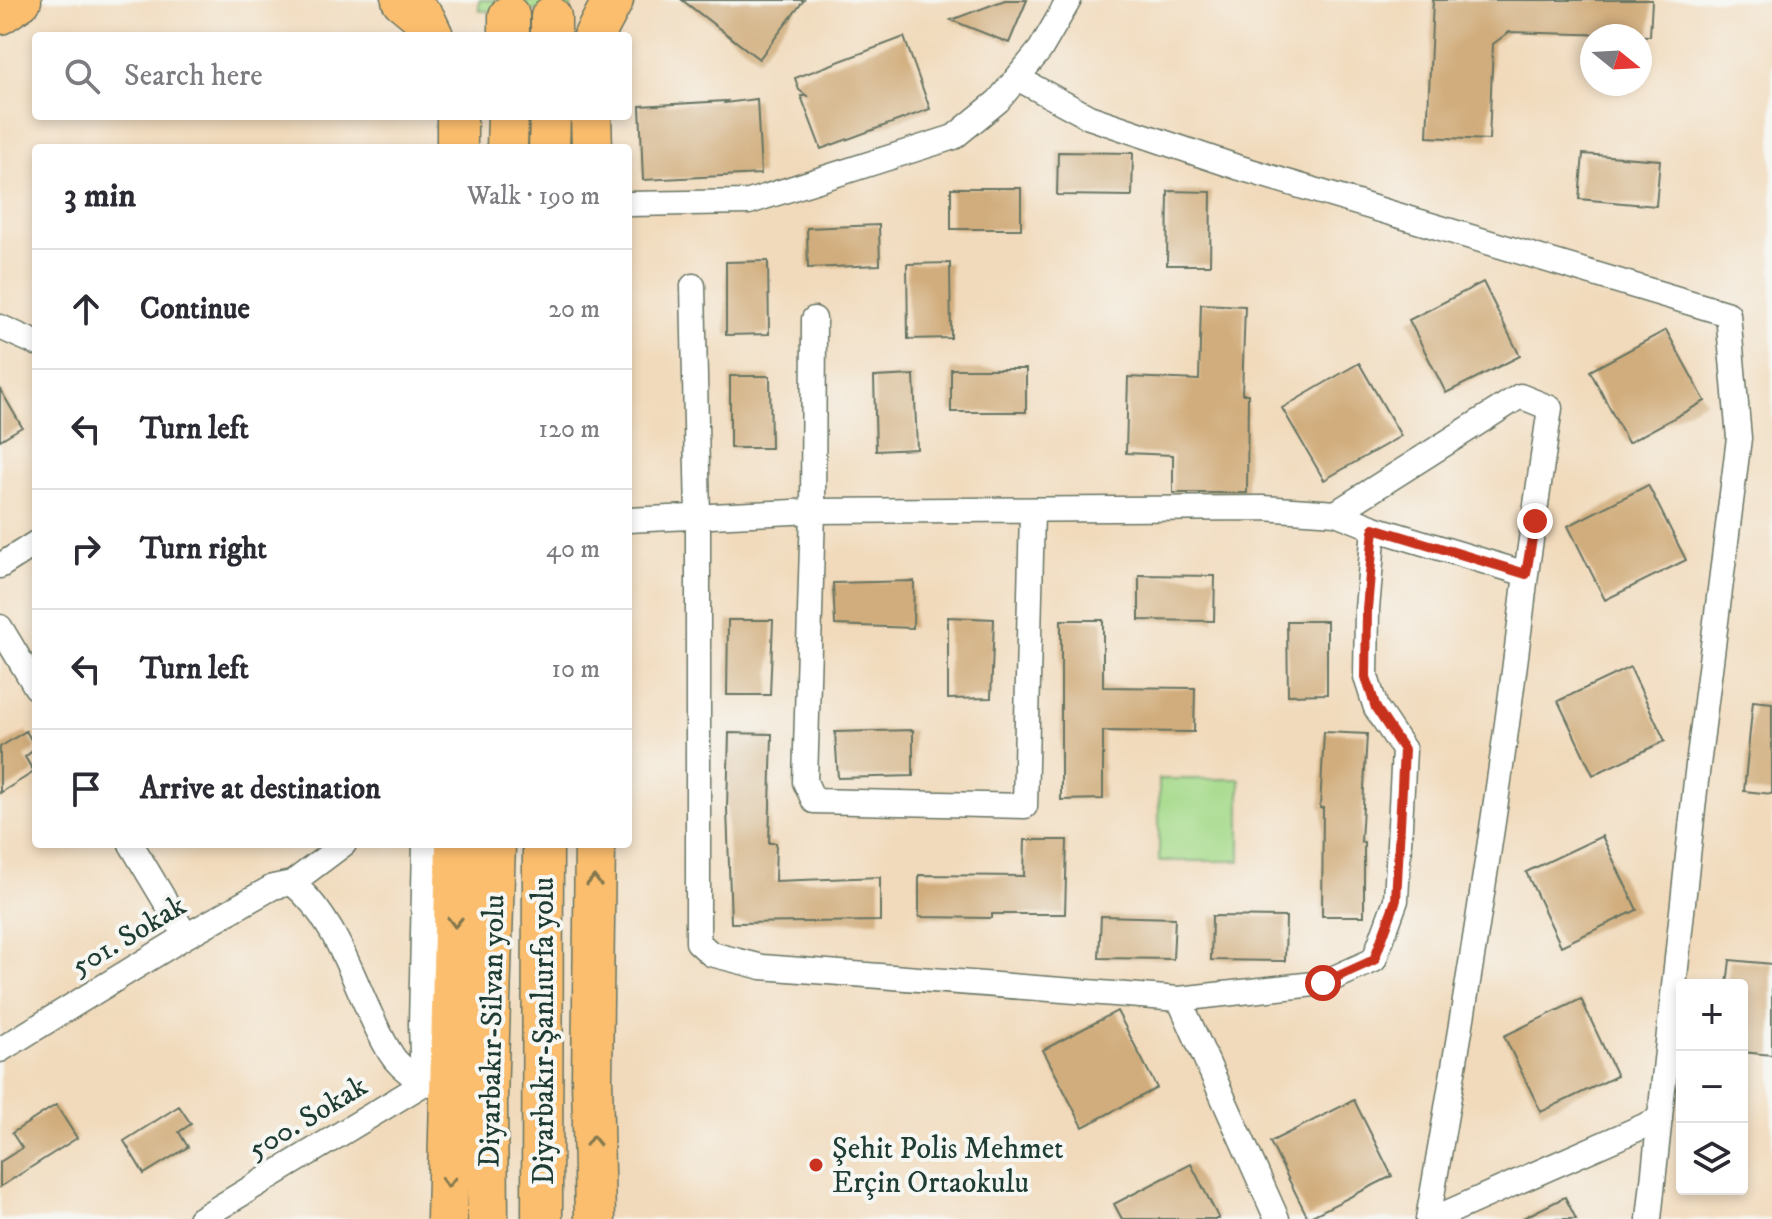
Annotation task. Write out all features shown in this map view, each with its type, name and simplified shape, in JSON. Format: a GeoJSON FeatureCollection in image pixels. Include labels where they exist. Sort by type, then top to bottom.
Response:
{"type":"FeatureCollection","features":[{"type":"Feature","properties":{"kind":"highway"},"geometry":{"type":"LineString","coordinates":[[0,14],[21,0]]}},
{"type":"Feature","properties":{"kind":"highway"},"geometry":{"type":"LineString","coordinates":[[402,0],[425,19],[431,32]]}},
{"type":"Feature","properties":{"kind":"highway"},"geometry":{"type":"LineString","coordinates":[[449,0],[452,32]]}},
{"type":"Feature","properties":{"kind":"highway"},"geometry":{"type":"LineString","coordinates":[[591,0],[591,32]]}},
{"type":"Feature","properties":{"kind":"highway"},"geometry":{"type":"LineString","coordinates":[[593,32],[613,0]]}},
{"type":"Feature","properties":{"kind":"highway"},"geometry":{"type":"LineString","coordinates":[[457,120],[457,144]]}},
{"type":"Feature","properties":{"kind":"highway"},"geometry":{"type":"LineString","coordinates":[[507,144],[508,120]]}},
{"type":"Feature","properties":{"kind":"highway"},"geometry":{"type":"LineString","coordinates":[[549,144],[550,120]]}},
{"type":"Feature","properties":{"kind":"highway"},"geometry":{"type":"LineString","coordinates":[[591,120],[592,144]]}},
{"type":"Feature","properties":{"kind":"highway"},"geometry":{"type":"LineString","coordinates":[[447,1219],[454,1088],[456,848]]}},
{"type":"Feature","properties":{"kind":"highway","name":"Diyarbakır-Silvan yolu"},"geometry":{"type":"LineString","coordinates":[[488,1219],[454,1088],[494,848]]}},
{"type":"Feature","properties":{"kind":"highway","name":"Diyarbakır-Şanlıurfa yolu"},"geometry":{"type":"LineString","coordinates":[[542,1219],[543,848]]}},
{"type":"Feature","properties":{"kind":"highway"},"geometry":{"type":"LineString","coordinates":[[595,848],[592,1079],[595,1219]]}},
{"type":"Feature","properties":{"kind":"highway"},"geometry":{"type":"LineString","coordinates":[[544,951],[568,1219]]}},
{"type":"Feature","properties":{"kind":"highway"},"geometry":{"type":"LineString","coordinates":[[454,1088],[477,1219]]}},
{"type":"Feature","properties":{"kind":"street"},"geometry":{"type":"LineString","coordinates":[[632,204],[749,202],[954,137],[998,101],[1040,50],[1069,0]]}},
{"type":"Feature","properties":{"kind":"street"},"geometry":{"type":"LineString","coordinates":[[1017,78],[1089,117],[1237,167],[1728,314],[1739,438],[1696,781],[1649,1219]]}},
{"type":"Feature","properties":{"kind":"street"},"geometry":{"type":"LineString","coordinates":[[693,286],[698,516],[698,942],[711,954],[762,967],[1179,999],[1323,983],[1374,960],[1396,900],[1404,750],[1376,708],[1366,677],[1367,609],[1374,528]]}},
{"type":"Feature","properties":{"kind":"street"},"geometry":{"type":"LineString","coordinates":[[814,319],[813,511],[805,782],[814,801],[1025,806],[1032,511]]}},
{"type":"Feature","properties":{"kind":"street"},"geometry":{"type":"LineString","coordinates":[[0,327],[32,341]]}},
{"type":"Feature","properties":{"kind":"street"},"geometry":{"type":"LineString","coordinates":[[1336,513],[1520,396],[1550,408],[1513,686],[1430,1219]]}},
{"type":"Feature","properties":{"kind":"street"},"geometry":{"type":"LineString","coordinates":[[632,520],[813,511],[1263,508],[1336,513],[1374,528],[1526,574]]}},
{"type":"Feature","properties":{"kind":"street"},"geometry":{"type":"LineString","coordinates":[[0,566],[32,546]]}},
{"type":"Feature","properties":{"kind":"street"},"geometry":{"type":"LineString","coordinates":[[0,627],[32,680]]}},
{"type":"Feature","properties":{"kind":"street"},"geometry":{"type":"LineString","coordinates":[[133,848],[186,936]]}},
{"type":"Feature","properties":{"kind":"street","name":"501. Sokak"},"geometry":{"type":"LineString","coordinates":[[0,1050],[186,936],[273,887],[292,883],[339,848]]}},
{"type":"Feature","properties":{"kind":"street"},"geometry":{"type":"LineString","coordinates":[[425,848],[421,1024],[454,1088]]}},
{"type":"Feature","properties":{"kind":"street"},"geometry":{"type":"LineString","coordinates":[[292,883],[308,896],[335,941],[392,1057],[454,1088]]}},
{"type":"Feature","properties":{"kind":"street"},"geometry":{"type":"LineString","coordinates":[[1179,999],[1277,1219]]}},
{"type":"Feature","properties":{"kind":"street","name":"500. Sokak"},"geometry":{"type":"LineString","coordinates":[[200,1219],[454,1088]]}},
{"type":"Feature","properties":{"kind":"street"},"geometry":{"type":"LineString","coordinates":[[1430,1219],[1660,1119]]}},
{"type":"Feature","properties":{"kind":"green space"},"geometry":{"type":"Polygon","coordinates":[[[479,0],[570,0],[571,10],[479,11],[479,0]]]}},
{"type":"Feature","properties":{"kind":"green space"},"geometry":{"type":"Polygon","coordinates":[[[1159,779],[1240,779],[1240,861],[1159,861],[1159,779]]]}},
{"type":"Feature","properties":{"kind":"building"},"geometry":{"type":"Polygon","coordinates":[[[682,0],[804,0],[759,59],[682,0]]]}},
{"type":"Feature","properties":{"kind":"building"},"geometry":{"type":"Polygon","coordinates":[[[1005,0],[1027,0],[1009,43],[951,20],[1005,0]]]}},
{"type":"Feature","properties":{"kind":"building"},"geometry":{"type":"Polygon","coordinates":[[[1433,0],[1652,0],[1651,24],[1580,24],[1580,34],[1509,32],[1493,44],[1489,140],[1427,137],[1433,0]]]}},
{"type":"Feature","properties":{"kind":"building"},"geometry":{"type":"Polygon","coordinates":[[[904,37],[930,109],[821,149],[801,96],[807,96],[799,90],[795,78],[904,37]]]}},
{"type":"Feature","properties":{"kind":"building"},"geometry":{"type":"Polygon","coordinates":[[[757,99],[761,174],[643,180],[640,106],[757,99]]]}},
{"type":"Feature","properties":{"kind":"building"},"geometry":{"type":"Polygon","coordinates":[[[1058,152],[1133,153],[1132,196],[1057,195],[1058,152]]]}},
{"type":"Feature","properties":{"kind":"building"},"geometry":{"type":"Polygon","coordinates":[[[1583,154],[1660,160],[1656,206],[1579,199],[1583,154]]]}},
{"type":"Feature","properties":{"kind":"building"},"geometry":{"type":"Polygon","coordinates":[[[951,188],[1021,188],[1021,229],[951,229],[951,188]]]}},
{"type":"Feature","properties":{"kind":"building"},"geometry":{"type":"Polygon","coordinates":[[[1168,191],[1211,192],[1210,265],[1167,265],[1168,191]]]}},
{"type":"Feature","properties":{"kind":"building"},"geometry":{"type":"Polygon","coordinates":[[[879,225],[880,265],[808,268],[807,228],[879,225]]]}},
{"type":"Feature","properties":{"kind":"building"},"geometry":{"type":"Polygon","coordinates":[[[768,261],[769,334],[726,335],[726,262],[768,261]]]}},
{"type":"Feature","properties":{"kind":"building"},"geometry":{"type":"Polygon","coordinates":[[[950,263],[951,338],[908,339],[907,264],[950,263]]]}},
{"type":"Feature","properties":{"kind":"building"},"geometry":{"type":"Polygon","coordinates":[[[1483,282],[1520,356],[1446,393],[1409,320],[1483,282]]]}},
{"type":"Feature","properties":{"kind":"building"},"geometry":{"type":"Polygon","coordinates":[[[1201,304],[1245,306],[1242,394],[1248,394],[1247,493],[1173,493],[1173,455],[1126,453],[1128,377],[1199,380],[1201,304]]]}},
{"type":"Feature","properties":{"kind":"building"},"geometry":{"type":"Polygon","coordinates":[[[1666,330],[1705,401],[1628,443],[1590,371],[1666,330]]]}},
{"type":"Feature","properties":{"kind":"building"},"geometry":{"type":"Polygon","coordinates":[[[1359,363],[1401,436],[1324,480],[1282,408],[1359,363]]]}},
{"type":"Feature","properties":{"kind":"building"},"geometry":{"type":"Polygon","coordinates":[[[951,369],[1026,369],[1026,412],[951,412],[951,369]]]}},
{"type":"Feature","properties":{"kind":"building"},"geometry":{"type":"Polygon","coordinates":[[[914,375],[917,449],[876,451],[874,377],[914,375]]]}},
{"type":"Feature","properties":{"kind":"building"},"geometry":{"type":"Polygon","coordinates":[[[730,376],[770,376],[771,448],[730,448],[730,376]]]}},
{"type":"Feature","properties":{"kind":"building"},"geometry":{"type":"Polygon","coordinates":[[[0,389],[22,427],[0,440],[0,389]]]}},
{"type":"Feature","properties":{"kind":"building"},"geometry":{"type":"Polygon","coordinates":[[[1648,485],[1686,560],[1605,600],[1568,526],[1648,485]]]}},
{"type":"Feature","properties":{"kind":"building"},"geometry":{"type":"Polygon","coordinates":[[[1139,575],[1215,576],[1214,621],[1139,620],[1139,575]]]}},
{"type":"Feature","properties":{"kind":"building"},"geometry":{"type":"Polygon","coordinates":[[[914,581],[913,628],[835,625],[833,583],[914,581]]]}},
{"type":"Feature","properties":{"kind":"building"},"geometry":{"type":"Polygon","coordinates":[[[948,617],[994,619],[991,698],[948,699],[948,617]]]}},
{"type":"Feature","properties":{"kind":"building"},"geometry":{"type":"Polygon","coordinates":[[[728,620],[773,620],[770,695],[727,695],[728,620]]]}},
{"type":"Feature","properties":{"kind":"building"},"geometry":{"type":"Polygon","coordinates":[[[1061,620],[1103,620],[1103,687],[1195,688],[1194,732],[1103,731],[1103,799],[1061,800],[1061,620]]]}},
{"type":"Feature","properties":{"kind":"building"},"geometry":{"type":"Polygon","coordinates":[[[1287,621],[1327,621],[1327,694],[1288,695],[1287,621]]]}},
{"type":"Feature","properties":{"kind":"building"},"geometry":{"type":"Polygon","coordinates":[[[1630,667],[1665,741],[1593,775],[1558,701],[1630,667]]]}},
{"type":"Feature","properties":{"kind":"building"},"geometry":{"type":"Polygon","coordinates":[[[1753,701],[1772,703],[1772,794],[1744,791],[1753,701]]]}},
{"type":"Feature","properties":{"kind":"building"},"geometry":{"type":"Polygon","coordinates":[[[913,730],[913,776],[838,778],[835,732],[913,730]]]}},
{"type":"Feature","properties":{"kind":"building"},"geometry":{"type":"Polygon","coordinates":[[[26,731],[32,741],[32,751],[25,757],[32,773],[0,793],[0,747],[26,731]]]}},
{"type":"Feature","properties":{"kind":"building"},"geometry":{"type":"Polygon","coordinates":[[[1324,732],[1367,734],[1361,842],[1364,842],[1364,916],[1322,916],[1323,808],[1320,808],[1324,732]]]}},
{"type":"Feature","properties":{"kind":"building"},"geometry":{"type":"Polygon","coordinates":[[[729,733],[772,734],[769,843],[776,843],[775,881],[880,877],[880,921],[731,923],[727,808],[729,733]]]}},
{"type":"Feature","properties":{"kind":"building"},"geometry":{"type":"Polygon","coordinates":[[[1602,836],[1637,910],[1561,946],[1526,872],[1602,836]]]}},
{"type":"Feature","properties":{"kind":"building"},"geometry":{"type":"Polygon","coordinates":[[[1025,840],[1067,840],[1065,914],[992,914],[992,918],[919,917],[919,875],[1024,876],[1025,840]]]}},
{"type":"Feature","properties":{"kind":"building"},"geometry":{"type":"Polygon","coordinates":[[[1101,916],[1175,918],[1173,959],[1099,958],[1101,916]]]}},
{"type":"Feature","properties":{"kind":"building"},"geometry":{"type":"Polygon","coordinates":[[[1212,916],[1286,917],[1285,961],[1211,960],[1212,916]]]}},
{"type":"Feature","properties":{"kind":"building"},"geometry":{"type":"Polygon","coordinates":[[[1730,960],[1772,964],[1772,1055],[1748,1053],[1748,979],[1728,979],[1730,960]]]}},
{"type":"Feature","properties":{"kind":"building"},"geometry":{"type":"Polygon","coordinates":[[[1581,999],[1617,1076],[1541,1112],[1504,1036],[1581,999]]]}},
{"type":"Feature","properties":{"kind":"building"},"geometry":{"type":"Polygon","coordinates":[[[1117,1011],[1157,1088],[1083,1127],[1043,1050],[1117,1011]]]}},
{"type":"Feature","properties":{"kind":"building"},"geometry":{"type":"Polygon","coordinates":[[[1354,1100],[1392,1176],[1308,1218],[1270,1142],[1354,1100]]]}},
{"type":"Feature","properties":{"kind":"building"},"geometry":{"type":"Polygon","coordinates":[[[56,1105],[77,1138],[0,1187],[0,1162],[22,1148],[12,1133],[56,1105]]]}},
{"type":"Feature","properties":{"kind":"building"},"geometry":{"type":"Polygon","coordinates":[[[179,1106],[191,1124],[179,1132],[188,1147],[144,1174],[124,1141],[179,1106]]]}},
{"type":"Feature","properties":{"kind":"building"},"geometry":{"type":"Polygon","coordinates":[[[1191,1164],[1219,1219],[1122,1219],[1114,1204],[1191,1164]]]}},
{"type":"Feature","properties":{"kind":"building"},"geometry":{"type":"Polygon","coordinates":[[[1565,1197],[1576,1219],[1521,1219],[1565,1197]]]}},
{"type":"Feature","properties":{"kind":"place","name":"Şehit Polis Mehmet Erçin Ortaokulu"},"geometry":{"type":"Point","coordinates":[816,1165]}},
{"type":"Feature","properties":{"kind":"route"},"geometry":{"type":"LineString","coordinates":[[1323,983],[1374,960],[1396,900],[1404,750],[1376,708],[1366,677],[1367,609],[1374,528],[1526,574],[1535,521]]}}]}
